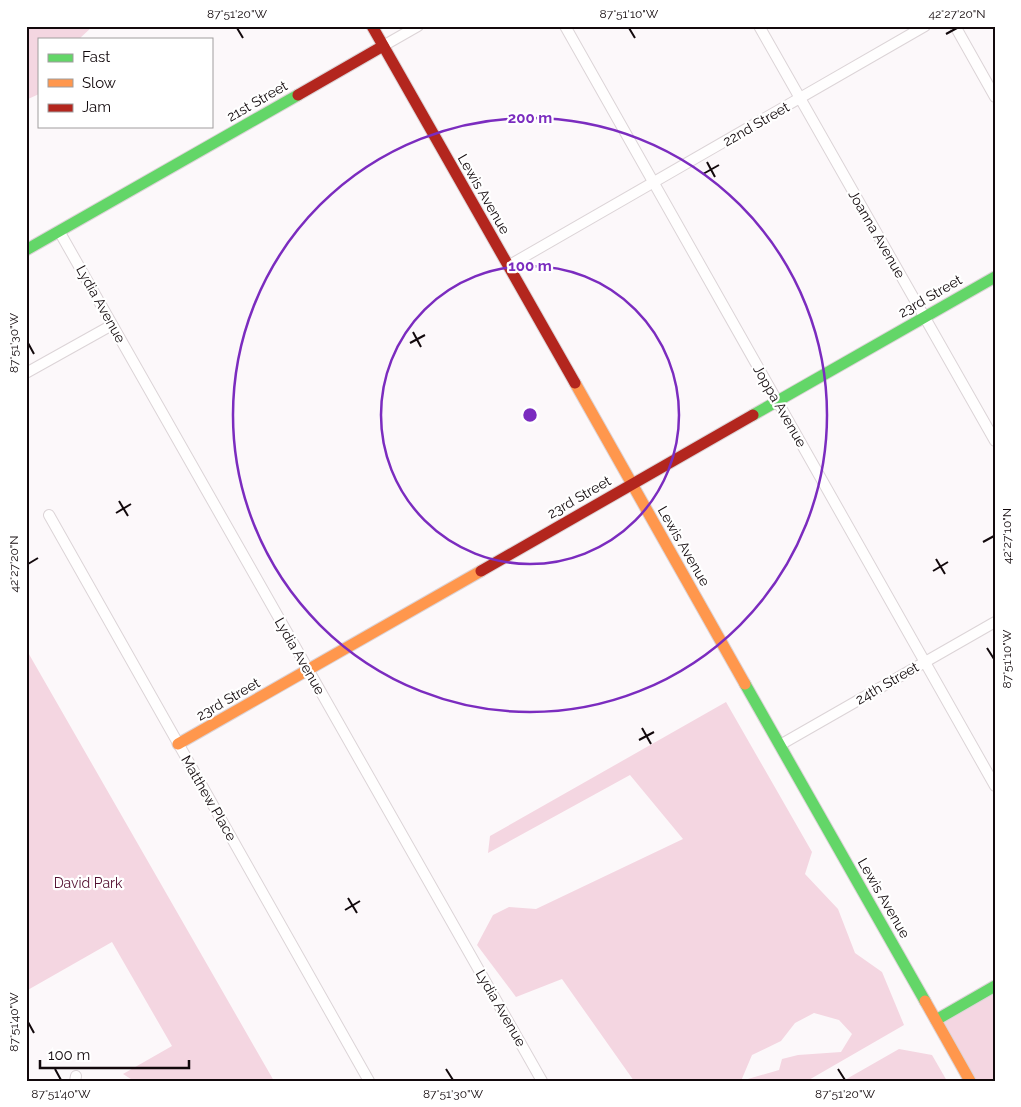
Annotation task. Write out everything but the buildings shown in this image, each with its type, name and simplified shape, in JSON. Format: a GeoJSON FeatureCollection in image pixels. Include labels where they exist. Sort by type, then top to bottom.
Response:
{"type":"FeatureCollection","features":[{"type":"Feature","properties":{"kind":"street","name":"Lewis Avenue"},"geometry":{"type":"LineString","coordinates":[[372,26],[970,1081]]}},
{"type":"Feature","properties":{"kind":"street","name":"21st Street"},"geometry":{"type":"LineString","coordinates":[[26,250],[418,26]]}},
{"type":"Feature","properties":{"kind":"street","name":"Joppa Avenue"},"geometry":{"type":"LineString","coordinates":[[564,26],[995,786]]}},
{"type":"Feature","properties":{"kind":"street","name":"Joanna Avenue"},"geometry":{"type":"LineString","coordinates":[[759,26],[995,441]]}},
{"type":"Feature","properties":{"kind":"street","name":"22nd Street"},"geometry":{"type":"LineString","coordinates":[[508,266],[654,184],[925,26]]}},
{"type":"Feature","properties":{"kind":"street"},"geometry":{"type":"LineString","coordinates":[[955,26],[995,97]]}},
{"type":"Feature","properties":{"kind":"street","name":"Lydia Avenue"},"geometry":{"type":"LineString","coordinates":[[60,231],[542,1081]]}},
{"type":"Feature","properties":{"kind":"street","name":"23rd Street"},"geometry":{"type":"LineString","coordinates":[[178,744],[995,277]]}},
{"type":"Feature","properties":{"kind":"street"},"geometry":{"type":"LineString","coordinates":[[26,373],[112,325]]}},
{"type":"Feature","properties":{"kind":"street","name":"Matthew Place"},"geometry":{"type":"LineString","coordinates":[[48,515],[368,1081]]}},
{"type":"Feature","properties":{"kind":"street","name":"24th Street"},"geometry":{"type":"LineString","coordinates":[[780,744],[995,622]]}},
{"type":"Feature","properties":{"kind":"street"},"geometry":{"type":"LineString","coordinates":[[936,1020],[995,986]]}},
{"type":"Feature","properties":{"kind":"green space"},"geometry":{"type":"Polygon","coordinates":[[[26,26],[93,26],[80,38],[38,38],[38,94],[26,100],[26,26]]]}},
{"type":"Feature","properties":{"kind":"green space","name":"David Park"},"geometry":{"type":"Polygon","coordinates":[[[26,649],[274,1081],[134,1081],[123,1074],[172,1046],[112,942],[26,991],[26,649]]]}},
{"type":"Feature","properties":{"kind":"green space"},"geometry":{"type":"Polygon","coordinates":[[[726,702],[812,852],[805,874],[838,909],[855,953],[882,972],[904,1025],[807,1081],[741,1081],[634,1081],[562,979],[516,997],[477,945],[493,915],[509,907],[536,909],[683,839],[630,775],[488,853],[490,836],[726,702]],[[814,1013],[795,1023],[781,1041],[752,1055],[741,1081],[779,1070],[782,1059],[798,1055],[841,1052],[852,1034],[839,1020],[814,1013]]]}},
{"type":"Feature","properties":{"kind":"green space"},"geometry":{"type":"Polygon","coordinates":[[[995,986],[995,1081],[970,1081],[936,1020],[995,986]]]}},
{"type":"Feature","properties":{"kind":"green space"},"geometry":{"type":"Polygon","coordinates":[[[899,1049],[932,1055],[947,1081],[843,1081],[899,1049]]]}},
{"type":"Feature","properties":{"kind":"traffic: fast"},"geometry":{"type":"LineString","coordinates":[[26,250],[298,95]]}},
{"type":"Feature","properties":{"kind":"traffic: fast"},"geometry":{"type":"LineString","coordinates":[[753,415],[995,277]]}},
{"type":"Feature","properties":{"kind":"traffic: fast"},"geometry":{"type":"LineString","coordinates":[[745,684],[925,1001]]}},
{"type":"Feature","properties":{"kind":"traffic: fast"},"geometry":{"type":"LineString","coordinates":[[936,1020],[995,986]]}},
{"type":"Feature","properties":{"kind":"traffic: slow"},"geometry":{"type":"LineString","coordinates":[[575,383],[745,684]]}},
{"type":"Feature","properties":{"kind":"traffic: slow"},"geometry":{"type":"LineString","coordinates":[[178,744],[481,571]]}},
{"type":"Feature","properties":{"kind":"traffic: slow"},"geometry":{"type":"LineString","coordinates":[[925,1001],[970,1081]]}},
{"type":"Feature","properties":{"kind":"traffic: jam"},"geometry":{"type":"LineString","coordinates":[[372,26],[575,383]]}},
{"type":"Feature","properties":{"kind":"traffic: jam"},"geometry":{"type":"LineString","coordinates":[[298,95],[383,46]]}},
{"type":"Feature","properties":{"kind":"traffic: jam"},"geometry":{"type":"LineString","coordinates":[[481,571],[753,415]]}}]}
